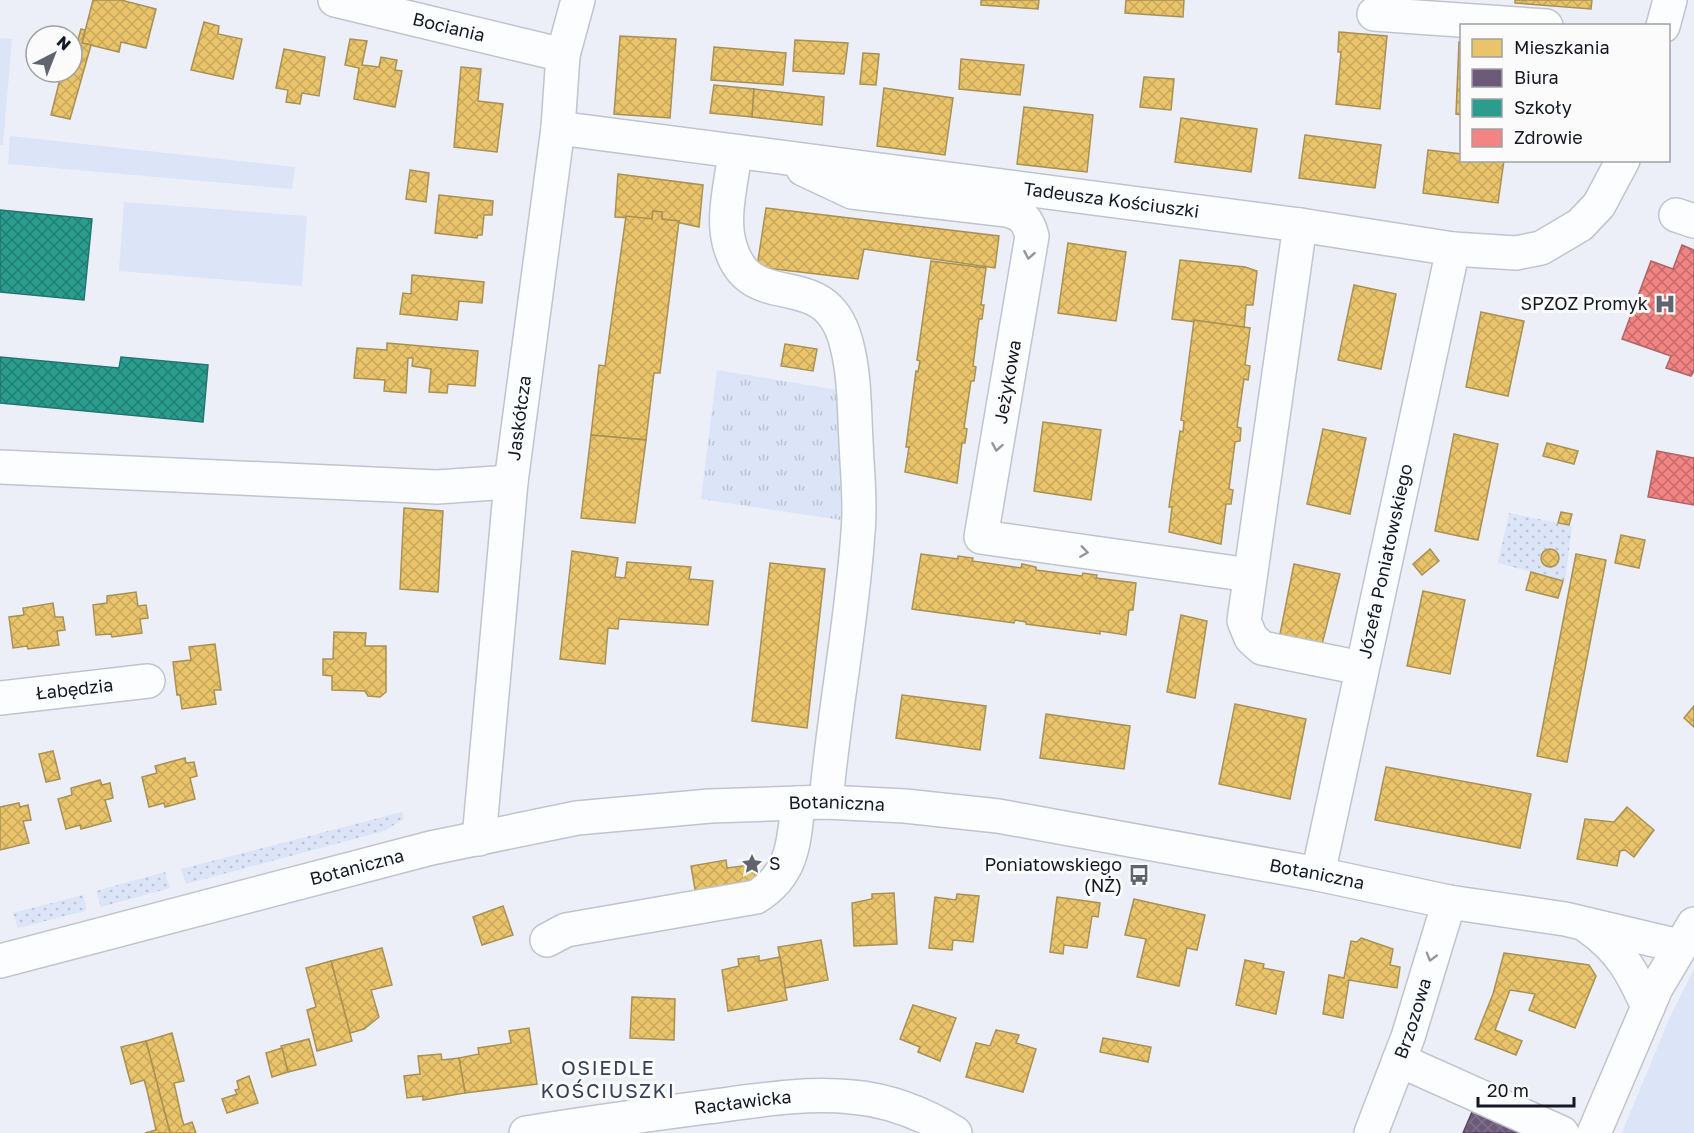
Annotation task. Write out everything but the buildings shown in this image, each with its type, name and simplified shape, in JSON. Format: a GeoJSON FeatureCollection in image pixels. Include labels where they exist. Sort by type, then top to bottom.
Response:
{"type":"FeatureCollection","features":[{"type":"Feature","properties":{"kind":"street","name":"Bociania"},"geometry":{"type":"LineString","coordinates":[[335,0],[563,56]]}},
{"type":"Feature","properties":{"kind":"street","name":"Jaskółcza"},"geometry":{"type":"LineString","coordinates":[[479,839],[511,483],[558,128],[563,56],[578,0]]}},
{"type":"Feature","properties":{"kind":"street"},"geometry":{"type":"LineString","coordinates":[[1664,24],[1670,0]]}},
{"type":"Feature","properties":{"kind":"street"},"geometry":{"type":"LineString","coordinates":[[1374,14],[1517,24]]}},
{"type":"Feature","properties":{"kind":"street","name":"Tadeusza Kościuszki"},"geometry":{"type":"LineString","coordinates":[[558,128],[1300,225],[1453,249],[1516,253],[1541,248],[1580,225],[1599,205],[1622,162]]}},
{"type":"Feature","properties":{"kind":"street"},"geometry":{"type":"LineString","coordinates":[[547,940],[566,930],[756,897],[773,885],[787,864],[794,839],[812,803],[859,530],[854,382],[847,345],[834,313],[823,302],[804,294],[758,284],[744,273],[733,255],[727,226],[735,152]]}},
{"type":"Feature","properties":{"kind":"street","name":"Jeżykowa"},"geometry":{"type":"LineString","coordinates":[[775,156],[852,192],[1007,210],[1029,221],[1032,236],[981,537],[1250,574]]}},
{"type":"Feature","properties":{"kind":"street"},"geometry":{"type":"LineString","coordinates":[[1300,225],[1244,621],[1251,638],[1262,648],[1361,668]]}},
{"type":"Feature","properties":{"kind":"street","name":"Józefa Poniatowskiego"},"geometry":{"type":"LineString","coordinates":[[1318,874],[1453,249]]}},
{"type":"Feature","properties":{"kind":"street"},"geometry":{"type":"LineString","coordinates":[[0,467],[437,487],[511,483]]}},
{"type":"Feature","properties":{"kind":"street","name":"Łabędzia"},"geometry":{"type":"LineString","coordinates":[[0,698],[148,681]]}},
{"type":"Feature","properties":{"kind":"street","name":"Botaniczna"},"geometry":{"type":"LineString","coordinates":[[0,961],[431,848],[577,818],[710,806],[812,803],[905,806],[998,816],[1318,874],[1449,902],[1687,935]]}},
{"type":"Feature","properties":{"kind":"street","name":"Brzozowa"},"geometry":{"type":"LineString","coordinates":[[1371,1133],[1399,1060],[1449,902]]}},
{"type":"Feature","properties":{"kind":"street"},"geometry":{"type":"LineString","coordinates":[[1581,922],[1608,941],[1631,969],[1648,1007]]}},
{"type":"Feature","properties":{"kind":"street"},"geometry":{"type":"LineString","coordinates":[[1594,1133],[1648,1007],[1687,935]]}},
{"type":"Feature","properties":{"kind":"street"},"geometry":{"type":"LineString","coordinates":[[1399,1060],[1562,1133]]}},
{"type":"Feature","properties":{"kind":"street","name":"Racławicka"},"geometry":{"type":"LineString","coordinates":[[526,1133],[758,1101],[820,1096],[853,1097],[884,1103],[911,1111],[955,1133]]}},
{"type":"Feature","properties":{"kind":"green space"},"geometry":{"type":"Polygon","coordinates":[[[0,38],[12,39],[3,145],[0,145],[0,38]]]}},
{"type":"Feature","properties":{"kind":"green space"},"geometry":{"type":"Polygon","coordinates":[[[10,136],[295,167],[292,189],[8,164],[10,136]]]}},
{"type":"Feature","properties":{"kind":"green space"},"geometry":{"type":"Polygon","coordinates":[[[124,202],[307,216],[302,286],[119,271],[124,202]]]}},
{"type":"Feature","properties":{"kind":"green space"},"geometry":{"type":"Polygon","coordinates":[[[717,370],[839,390],[841,520],[701,499],[717,370]]]}},
{"type":"Feature","properties":{"kind":"green space"},"geometry":{"type":"Polygon","coordinates":[[[1509,513],[1572,526],[1565,581],[1498,563],[1509,513]]]}},
{"type":"Feature","properties":{"kind":"green space"},"geometry":{"type":"Polygon","coordinates":[[[402,812],[404,819],[384,831],[186,884],[181,869],[402,812]]]}},
{"type":"Feature","properties":{"kind":"green space"},"geometry":{"type":"Polygon","coordinates":[[[165,872],[170,888],[101,907],[96,891],[165,872]]]}},
{"type":"Feature","properties":{"kind":"green space"},"geometry":{"type":"Polygon","coordinates":[[[83,895],[87,909],[85,911],[18,928],[13,913],[83,895]]]}},
{"type":"Feature","properties":{"kind":"green space"},"geometry":{"type":"Polygon","coordinates":[[[1694,969],[1694,1133],[1622,1133],[1669,1019],[1694,969]]]}},
{"type":"Feature","properties":{"kind":"place","name":"SPZOZ Promyk"},"geometry":{"type":"Point","coordinates":[1665,304]}},
{"type":"Feature","properties":{"kind":"place","name":"S"},"geometry":{"type":"Point","coordinates":[752,864]}},
{"type":"Feature","properties":{"kind":"place","name":"Poniatowskiego (NŻ)"},"geometry":{"type":"Point","coordinates":[1139,875]}},
{"type":"Feature","properties":{"kind":"district","name":"OSIEDLE KOŚCIUSZKI"},"geometry":{"type":"Point","coordinates":[608,1080]}}]}
